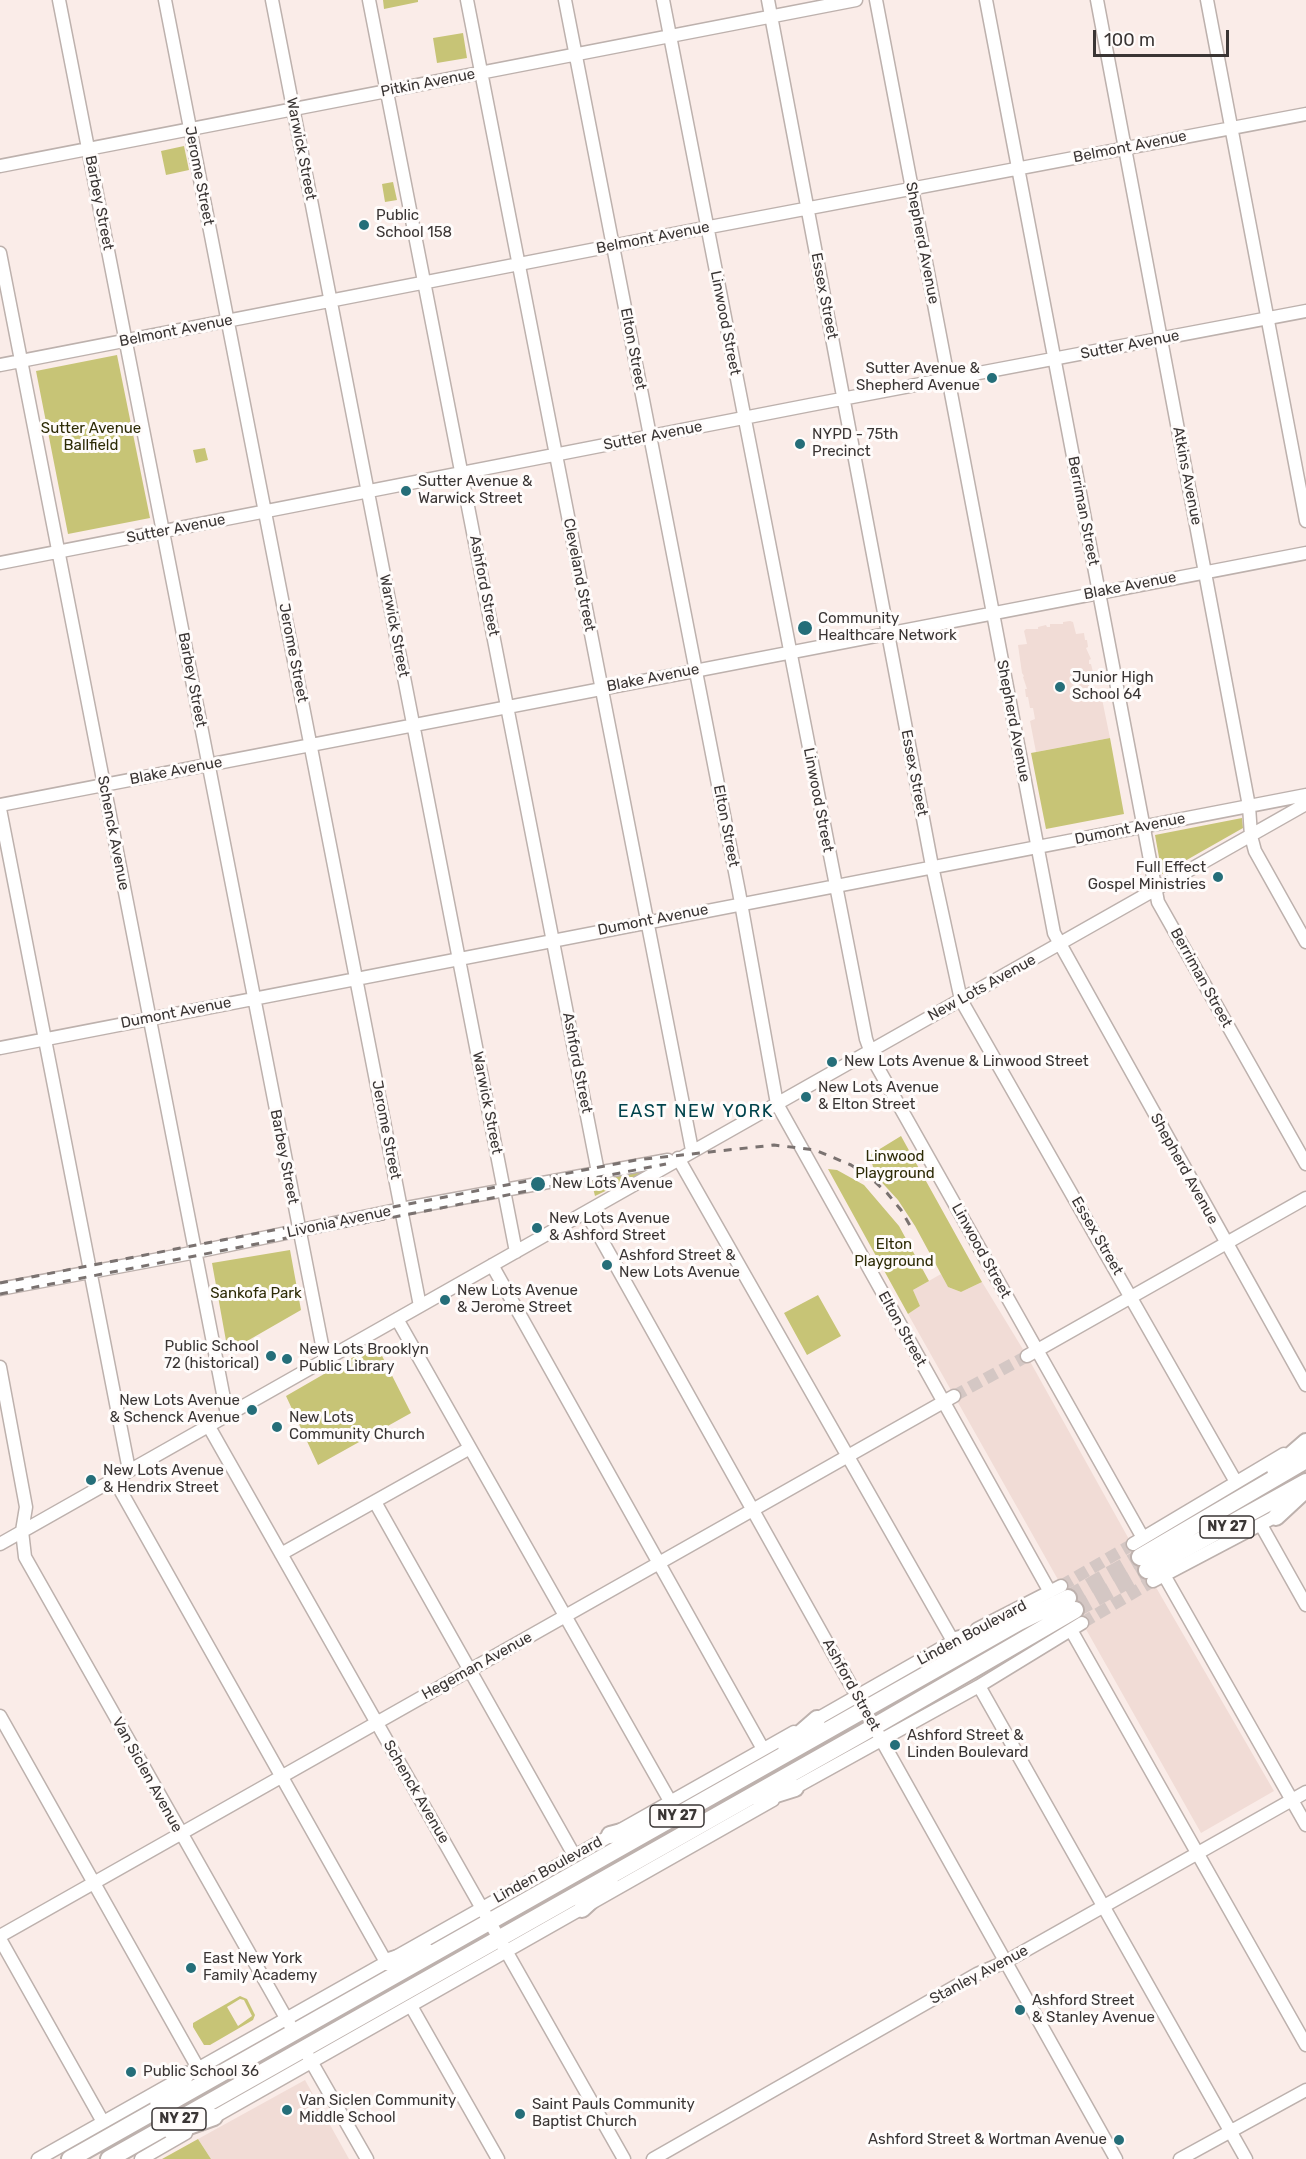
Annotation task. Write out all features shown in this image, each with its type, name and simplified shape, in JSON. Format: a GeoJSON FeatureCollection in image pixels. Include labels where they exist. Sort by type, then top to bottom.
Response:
{"type":"FeatureCollection","features":[{"type":"Feature","properties":{"kind":"highway"},"geometry":{"type":"LineString","coordinates":[[1244,1487],[1306,1441]]}},
{"type":"Feature","properties":{"kind":"highway","name":"NY 27"},"geometry":{"type":"LineString","coordinates":[[1147,1561],[1244,1487],[1306,1460]]}},
{"type":"Feature","properties":{"kind":"highway","name":"NY 27"},"geometry":{"type":"LineString","coordinates":[[1147,1561],[1306,1482]]}},
{"type":"Feature","properties":{"kind":"highway"},"geometry":{"type":"LineString","coordinates":[[1268,1521],[1306,1489]]}},
{"type":"Feature","properties":{"kind":"highway","name":"Linden Boulevard"},"geometry":{"type":"LineString","coordinates":[[70,2158],[135,2122],[290,2025],[458,1940],[486,1914],[673,1818],[759,1769],[861,1703],[1019,1622],[1071,1610]]}},
{"type":"Feature","properties":{"kind":"highway","name":"Linden Boulevard"},"geometry":{"type":"LineString","coordinates":[[109,2159],[139,2151],[503,1945],[630,1864],[728,1809],[878,1733],[1071,1610]]}},
{"type":"Feature","properties":{"kind":"highway"},"geometry":{"type":"LineString","coordinates":[[953,1641],[1019,1622]]}},
{"type":"Feature","properties":{"kind":"highway"},"geometry":{"type":"LineString","coordinates":[[759,1769],[817,1719]]}},
{"type":"Feature","properties":{"kind":"highway"},"geometry":{"type":"LineString","coordinates":[[728,1809],[795,1788]]}},
{"type":"Feature","properties":{"kind":"highway"},"geometry":{"type":"LineString","coordinates":[[610,1835],[673,1818]]}},
{"type":"Feature","properties":{"kind":"highway"},"geometry":{"type":"LineString","coordinates":[[582,1909],[630,1864]]}},
{"type":"Feature","properties":{"kind":"highway"},"geometry":{"type":"LineString","coordinates":[[386,1962],[458,1940]]}},
{"type":"Feature","properties":{"kind":"highway"},"geometry":{"type":"LineString","coordinates":[[135,2122],[192,2072]]}},
{"type":"Feature","properties":{"kind":"highway"},"geometry":{"type":"LineString","coordinates":[[139,2151],[214,2117]]}},
{"type":"Feature","properties":{"kind":"street","name":"Barbey Street"},"geometry":{"type":"LineString","coordinates":[[59,0],[325,1360]]}},
{"type":"Feature","properties":{"kind":"street","name":"Jerome Street"},"geometry":{"type":"LineString","coordinates":[[165,0],[420,1306]]}},
{"type":"Feature","properties":{"kind":"street","name":"Warwick Street"},"geometry":{"type":"LineString","coordinates":[[272,0],[516,1252]]}},
{"type":"Feature","properties":{"kind":"street","name":"Ashford Street"},"geometry":{"type":"LineString","coordinates":[[369,0],[598,1172]]}},
{"type":"Feature","properties":{"kind":"street","name":"Cleveland Street"},"geometry":{"type":"LineString","coordinates":[[467,0],[692,1150]]}},
{"type":"Feature","properties":{"kind":"street","name":"Elton Street"},"geometry":{"type":"LineString","coordinates":[[565,0],[741,903],[777,1104],[1050,1592]]}},
{"type":"Feature","properties":{"kind":"street","name":"Linwood Street"},"geometry":{"type":"LineString","coordinates":[[663,0],[835,885],[870,1051],[1147,1561],[1306,1825]]}},
{"type":"Feature","properties":{"kind":"street","name":"Essex Street"},"geometry":{"type":"LineString","coordinates":[[768,0],[932,866],[961,1000],[1244,1487]]}},
{"type":"Feature","properties":{"kind":"street","name":"Pitkin Avenue"},"geometry":{"type":"LineString","coordinates":[[0,166],[856,0]]}},
{"type":"Feature","properties":{"kind":"street","name":"Shepherd Avenue"},"geometry":{"type":"LineString","coordinates":[[876,0],[1053,930],[1059,945],[1306,1385]]}},
{"type":"Feature","properties":{"kind":"street","name":"Berriman Street"},"geometry":{"type":"LineString","coordinates":[[986,0],[1158,902],[1306,1164]]}},
{"type":"Feature","properties":{"kind":"street","name":"Atkins Avenue"},"geometry":{"type":"LineString","coordinates":[[1097,0],[1249,806],[1251,836],[1255,851],[1306,942]]}},
{"type":"Feature","properties":{"kind":"street"},"geometry":{"type":"LineString","coordinates":[[1207,0],[1306,521]]}},
{"type":"Feature","properties":{"kind":"street","name":"Belmont Avenue"},"geometry":{"type":"LineString","coordinates":[[0,365],[707,227],[1306,114]]}},
{"type":"Feature","properties":{"kind":"street","name":"Schenck Avenue"},"geometry":{"type":"LineString","coordinates":[[0,253],[227,1414]]}},
{"type":"Feature","properties":{"kind":"street","name":"Sutter Avenue"},"geometry":{"type":"LineString","coordinates":[[0,563],[1306,311]]}},
{"type":"Feature","properties":{"kind":"street","name":"Blake Avenue"},"geometry":{"type":"LineString","coordinates":[[0,807],[601,688],[1306,553]]}},
{"type":"Feature","properties":{"kind":"street","name":"Dumont Avenue"},"geometry":{"type":"LineString","coordinates":[[0,1048],[1306,795]]}},
{"type":"Feature","properties":{"kind":"street","name":"New Lots Avenue"},"geometry":{"type":"LineString","coordinates":[[0,1544],[1306,804]]}},
{"type":"Feature","properties":{"kind":"street"},"geometry":{"type":"LineString","coordinates":[[0,807],[129,1470]]}},
{"type":"Feature","properties":{"kind":"street"},"geometry":{"type":"LineString","coordinates":[[678,1158],[953,1641]]}},
{"type":"Feature","properties":{"kind":"street","name":"Livonia Avenue"},"geometry":{"type":"LineString","coordinates":[[0,1289],[195,1252],[401,1209],[678,1158]]}},
{"type":"Feature","properties":{"kind":"street"},"geometry":{"type":"LineString","coordinates":[[1032,1353],[1306,1198]]}},
{"type":"Feature","properties":{"kind":"street","name":"Ashford Street"},"geometry":{"type":"LineString","coordinates":[[586,1212],[1116,2159]]}},
{"type":"Feature","properties":{"kind":"street"},"geometry":{"type":"LineString","coordinates":[[492,1265],[763,1749]]}},
{"type":"Feature","properties":{"kind":"street"},"geometry":{"type":"LineString","coordinates":[[398,1319],[670,1801]]}},
{"type":"Feature","properties":{"kind":"street","name":"Van Siclen Avenue"},"geometry":{"type":"LineString","coordinates":[[0,1367],[26,1507],[22,1531],[25,1557],[180,1834],[367,2159]]}},
{"type":"Feature","properties":{"kind":"street","name":"Hegeman Avenue"},"geometry":{"type":"LineString","coordinates":[[0,1938],[954,1396]]}},
{"type":"Feature","properties":{"kind":"street","name":"Schenck Avenue"},"geometry":{"type":"LineString","coordinates":[[208,1425],[624,2159]]}},
{"type":"Feature","properties":{"kind":"street"},"geometry":{"type":"LineString","coordinates":[[281,1554],[470,1448]]}},
{"type":"Feature","properties":{"kind":"street"},"geometry":{"type":"LineString","coordinates":[[114,1479],[386,1962]]}},
{"type":"Feature","properties":{"kind":"street"},"geometry":{"type":"LineString","coordinates":[[1147,1561],[1268,1521],[1306,1500]]}},
{"type":"Feature","properties":{"kind":"street"},"geometry":{"type":"LineString","coordinates":[[375,1502],[574,1855]]}},
{"type":"Feature","properties":{"kind":"street"},"geometry":{"type":"LineString","coordinates":[[1268,1521],[1306,1605]]}},
{"type":"Feature","properties":{"kind":"street"},"geometry":{"type":"LineString","coordinates":[[0,1533],[22,1531]]}},
{"type":"Feature","properties":{"kind":"street","name":"Linden Boulevard"},"geometry":{"type":"LineString","coordinates":[[38,2159],[192,2072],[290,2025],[386,1962],[486,1914],[574,1855],[817,1719],[861,1703],[953,1641],[1050,1592],[1071,1610],[979,1686],[878,1733],[795,1788],[582,1909],[503,1945],[411,2006],[308,2055],[214,2117]]}},
{"type":"Feature","properties":{"kind":"street"},"geometry":{"type":"LineString","coordinates":[[1071,1610],[1197,1854],[1306,2045]]}},
{"type":"Feature","properties":{"kind":"street"},"geometry":{"type":"LineString","coordinates":[[979,1686],[1246,2159]]}},
{"type":"Feature","properties":{"kind":"street"},"geometry":{"type":"LineString","coordinates":[[0,1716],[93,1884],[192,2072]]}},
{"type":"Feature","properties":{"kind":"street","name":"Stanley Avenue"},"geometry":{"type":"LineString","coordinates":[[653,2159],[978,1974],[1005,1962],[1306,1792]]}},
{"type":"Feature","properties":{"kind":"street"},"geometry":{"type":"LineString","coordinates":[[0,1938],[103,2122]]}},
{"type":"Feature","properties":{"kind":"street"},"geometry":{"type":"LineString","coordinates":[[411,2006],[498,2159]]}},
{"type":"Feature","properties":{"kind":"street"},"geometry":{"type":"LineString","coordinates":[[1180,2159],[1306,2090]]}},
{"type":"Feature","properties":{"kind":"shaded area","name":"Junior High School 64"},"geometry":{"type":"Polygon","coordinates":[[[1063,622],[1073,622],[1076,634],[1084,633],[1085,640],[1087,640],[1088,647],[1086,648],[1091,659],[1089,664],[1091,664],[1095,684],[1093,684],[1095,691],[1092,692],[1094,701],[1102,699],[1110,738],[1036,752],[1030,721],[1035,719],[1033,708],[1030,708],[1028,697],[1026,697],[1025,689],[1027,689],[1018,645],[1027,644],[1024,631],[1026,629],[1038,629],[1046,625],[1050,627],[1050,624],[1063,624],[1063,622]]]}},
{"type":"Feature","properties":{"kind":"shaded area"},"geometry":{"type":"Polygon","coordinates":[[[941,1274],[948,1287],[961,1292],[982,1282],[1027,1356],[1150,1577],[1274,1791],[1201,1833],[908,1314],[920,1306],[913,1290],[941,1274]]]}},
{"type":"Feature","properties":{"kind":"shaded area","name":"Van Siclen Community Middle School"},"geometry":{"type":"Polygon","coordinates":[[[305,2080],[349,2159],[211,2159],[198,2139],[305,2080]]]}},
{"type":"Feature","properties":{"kind":"green space"},"geometry":{"type":"Polygon","coordinates":[[[383,0],[418,0],[418,2],[384,9],[383,0]]]}},
{"type":"Feature","properties":{"kind":"green space"},"geometry":{"type":"Polygon","coordinates":[[[463,33],[467,58],[437,63],[433,38],[463,33]]]}},
{"type":"Feature","properties":{"kind":"green space"},"geometry":{"type":"Polygon","coordinates":[[[184,146],[189,170],[166,175],[161,151],[184,146]]]}},
{"type":"Feature","properties":{"kind":"green space"},"geometry":{"type":"Polygon","coordinates":[[[393,182],[397,200],[385,202],[382,184],[393,182]]]}},
{"type":"Feature","properties":{"kind":"green space","name":"Sutter Avenue Ballfield"},"geometry":{"type":"Polygon","coordinates":[[[117,355],[150,518],[68,534],[36,371],[117,355]]]}},
{"type":"Feature","properties":{"kind":"green space"},"geometry":{"type":"Polygon","coordinates":[[[205,448],[208,460],[196,463],[193,450],[205,448]]]}},
{"type":"Feature","properties":{"kind":"green space"},"geometry":{"type":"Polygon","coordinates":[[[1110,738],[1124,814],[1046,829],[1031,753],[1110,738]]]}},
{"type":"Feature","properties":{"kind":"green space"},"geometry":{"type":"Polygon","coordinates":[[[1242,818],[1243,828],[1162,874],[1155,835],[1242,818]]]}},
{"type":"Feature","properties":{"kind":"green space","name":"Linwood Playground"},"geometry":{"type":"Polygon","coordinates":[[[901,1136],[982,1282],[961,1292],[948,1287],[915,1226],[898,1200],[875,1175],[870,1155],[901,1136]]]}},
{"type":"Feature","properties":{"kind":"green space","name":"Elton Playground"},"geometry":{"type":"Polygon","coordinates":[[[828,1169],[837,1170],[864,1185],[899,1226],[929,1281],[913,1290],[920,1306],[908,1314],[828,1169]]]}},
{"type":"Feature","properties":{"kind":"green space"},"geometry":{"type":"Polygon","coordinates":[[[645,1172],[595,1196],[591,1180],[645,1172]]]}},
{"type":"Feature","properties":{"kind":"green space","name":"Sankofa Park"},"geometry":{"type":"Polygon","coordinates":[[[290,1250],[301,1310],[228,1352],[212,1263],[290,1250]]]}},
{"type":"Feature","properties":{"kind":"green space"},"geometry":{"type":"Polygon","coordinates":[[[818,1295],[841,1336],[807,1355],[784,1313],[818,1295]]]}},
{"type":"Feature","properties":{"kind":"green space"},"geometry":{"type":"Polygon","coordinates":[[[376,1344],[411,1413],[318,1465],[286,1396],[376,1344]]]}},
{"type":"Feature","properties":{"kind":"green space"},"geometry":{"type":"Polygon","coordinates":[[[240,1996],[247,1999],[255,2015],[253,2020],[210,2045],[204,2045],[193,2023],[240,1996]],[[240,1999],[227,2007],[238,2026],[252,2016],[244,2000],[240,1999]]]}},
{"type":"Feature","properties":{"kind":"green space"},"geometry":{"type":"Polygon","coordinates":[[[198,2139],[211,2159],[162,2159],[198,2139]]]}},
{"type":"Feature","properties":{"kind":"tunnel"},"geometry":{"type":"LineString","coordinates":[[954,1396],[1027,1356]]}},
{"type":"Feature","properties":{"kind":"tunnel"},"geometry":{"type":"LineString","coordinates":[[1061,1586],[1133,1544]]}},
{"type":"Feature","properties":{"kind":"tunnel"},"geometry":{"type":"LineString","coordinates":[[1068,1598],[1140,1557]]}},
{"type":"Feature","properties":{"kind":"tunnel"},"geometry":{"type":"LineString","coordinates":[[1075,1610],[1147,1570]]}},
{"type":"Feature","properties":{"kind":"tunnel"},"geometry":{"type":"LineString","coordinates":[[1082,1623],[1153,1581]]}},
{"type":"Feature","properties":{"kind":"railway"},"geometry":{"type":"LineString","coordinates":[[0,1283],[636,1160],[774,1145],[815,1150],[851,1165],[872,1179],[887,1193],[901,1210],[912,1229]]}},
{"type":"Feature","properties":{"kind":"railway"},"geometry":{"type":"LineString","coordinates":[[0,1294],[666,1164]]}},
{"type":"Feature","properties":{"kind":"place","name":"Public School 158"},"geometry":{"type":"Point","coordinates":[364,225]}},
{"type":"Feature","properties":{"kind":"place","name":"Sutter Avenue & Shepherd Avenue"},"geometry":{"type":"Point","coordinates":[992,378]}},
{"type":"Feature","properties":{"kind":"place","name":"NYPD - 75th Precinct"},"geometry":{"type":"Point","coordinates":[800,444]}},
{"type":"Feature","properties":{"kind":"place","name":"Sutter Avenue & Warwick Street"},"geometry":{"type":"Point","coordinates":[406,491]}},
{"type":"Feature","properties":{"kind":"place","name":"Community Healthcare Network"},"geometry":{"type":"Point","coordinates":[805,628]}},
{"type":"Feature","properties":{"kind":"place","name":"Junior High School 64"},"geometry":{"type":"Point","coordinates":[1060,687]}},
{"type":"Feature","properties":{"kind":"place","name":"Full Effect Gospel Ministries"},"geometry":{"type":"Point","coordinates":[1218,877]}},
{"type":"Feature","properties":{"kind":"place","name":"New Lots Avenue & Linwood Street"},"geometry":{"type":"Point","coordinates":[832,1062]}},
{"type":"Feature","properties":{"kind":"place","name":"New Lots Avenue & Elton Street"},"geometry":{"type":"Point","coordinates":[806,1097]}},
{"type":"Feature","properties":{"kind":"place","name":"New Lots Avenue"},"geometry":{"type":"Point","coordinates":[538,1184]}},
{"type":"Feature","properties":{"kind":"place","name":"New Lots Avenue & Ashford Street"},"geometry":{"type":"Point","coordinates":[537,1228]}},
{"type":"Feature","properties":{"kind":"place","name":"Ashford Street & New Lots Avenue"},"geometry":{"type":"Point","coordinates":[607,1265]}},
{"type":"Feature","properties":{"kind":"place","name":"New Lots Avenue & Jerome Street"},"geometry":{"type":"Point","coordinates":[445,1300]}},
{"type":"Feature","properties":{"kind":"place","name":"Public School 72 (historical)"},"geometry":{"type":"Point","coordinates":[271,1356]}},
{"type":"Feature","properties":{"kind":"place","name":"New Lots Brooklyn Public Library"},"geometry":{"type":"Point","coordinates":[287,1359]}},
{"type":"Feature","properties":{"kind":"place","name":"New Lots Avenue & Schenck Avenue"},"geometry":{"type":"Point","coordinates":[252,1410]}},
{"type":"Feature","properties":{"kind":"place","name":"New Lots Community Church"},"geometry":{"type":"Point","coordinates":[277,1427]}},
{"type":"Feature","properties":{"kind":"place","name":"New Lots Avenue & Hendrix Street"},"geometry":{"type":"Point","coordinates":[91,1480]}},
{"type":"Feature","properties":{"kind":"place","name":"Ashford Street & Linden Boulevard"},"geometry":{"type":"Point","coordinates":[895,1745]}},
{"type":"Feature","properties":{"kind":"place","name":"East New York Family Academy"},"geometry":{"type":"Point","coordinates":[191,1968]}},
{"type":"Feature","properties":{"kind":"place","name":"Ashford Street & Stanley Avenue"},"geometry":{"type":"Point","coordinates":[1020,2010]}},
{"type":"Feature","properties":{"kind":"place","name":"Public School 36"},"geometry":{"type":"Point","coordinates":[131,2072]}},
{"type":"Feature","properties":{"kind":"place","name":"Van Siclen Community Middle School"},"geometry":{"type":"Point","coordinates":[287,2110]}},
{"type":"Feature","properties":{"kind":"place","name":"Saint Pauls Community Baptist Church"},"geometry":{"type":"Point","coordinates":[520,2114]}},
{"type":"Feature","properties":{"kind":"place","name":"Ashford Street & Wortman Avenue"},"geometry":{"type":"Point","coordinates":[1119,2140]}},
{"type":"Feature","properties":{"kind":"district","name":"EAST NEW YORK"},"geometry":{"type":"Point","coordinates":[696,1112]}}]}
